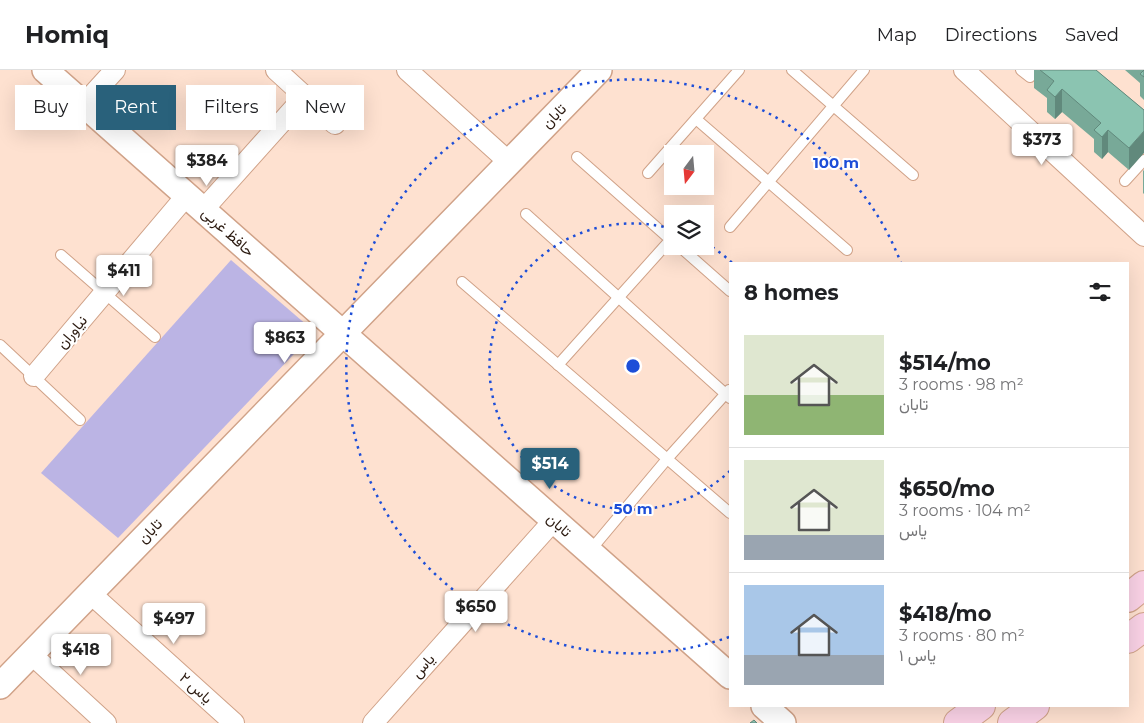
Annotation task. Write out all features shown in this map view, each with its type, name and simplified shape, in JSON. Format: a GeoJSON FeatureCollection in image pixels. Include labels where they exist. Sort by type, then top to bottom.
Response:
{"type":"FeatureCollection","features":[{"type":"Feature","properties":{"kind":"main road"},"geometry":{"type":"LineString","coordinates":[[1129,597],[1144,585]]}},
{"type":"Feature","properties":{"kind":"main road"},"geometry":{"type":"LineString","coordinates":[[1129,638],[1144,627]]}},
{"type":"Feature","properties":{"kind":"main road"},"geometry":{"type":"LineString","coordinates":[[958,723],[980,707]]}},
{"type":"Feature","properties":{"kind":"main road"},"geometry":{"type":"LineString","coordinates":[[1012,723],[1034,707]]}},
{"type":"Feature","properties":{"kind":"street","name":"حافظ غربی"},"geometry":{"type":"LineString","coordinates":[[46,70],[63,85]]}},
{"type":"Feature","properties":{"kind":"street"},"geometry":{"type":"LineString","coordinates":[[86,102],[115,70]]}},
{"type":"Feature","properties":{"kind":"street"},"geometry":{"type":"LineString","coordinates":[[276,70],[293,85]]}},
{"type":"Feature","properties":{"kind":"street"},"geometry":{"type":"LineString","coordinates":[[407,70],[509,162]]}},
{"type":"Feature","properties":{"kind":"street","name":"تابان"},"geometry":{"type":"LineString","coordinates":[[0,686],[599,70]]}},
{"type":"Feature","properties":{"kind":"street"},"geometry":{"type":"LineString","coordinates":[[964,70],[1144,236]]}},
{"type":"Feature","properties":{"kind":"street","name":"حافظ غربی"},"geometry":{"type":"LineString","coordinates":[[86,106],[342,334]]}},
{"type":"Feature","properties":{"kind":"street","name":"نیاوران"},"geometry":{"type":"LineString","coordinates":[[34,376],[104,293],[286,114]]}},
{"type":"Feature","properties":{"kind":"street","name":"تابان"},"geometry":{"type":"LineString","coordinates":[[342,334],[729,675]]}},
{"type":"Feature","properties":{"kind":"street","name":"یاس"},"geometry":{"type":"LineString","coordinates":[[373,723],[554,520]]}},
{"type":"Feature","properties":{"kind":"street","name":"یاس ۲"},"geometry":{"type":"LineString","coordinates":[[90,593],[234,723]]}},
{"type":"Feature","properties":{"kind":"street"},"geometry":{"type":"LineString","coordinates":[[31,654],[106,723]]}},
{"type":"Feature","properties":{"kind":"street"},"geometry":{"type":"LineString","coordinates":[[765,707],[783,723]]}},
{"type":"Feature","properties":{"kind":"lane"},"geometry":{"type":"LineString","coordinates":[[648,173],[739,70]]}},
{"type":"Feature","properties":{"kind":"lane"},"geometry":{"type":"LineString","coordinates":[[792,70],[913,175]]}},
{"type":"Feature","properties":{"kind":"lane"},"geometry":{"type":"LineString","coordinates":[[730,227],[864,70]]}},
{"type":"Feature","properties":{"kind":"lane"},"geometry":{"type":"LineString","coordinates":[[1021,70],[1030,77],[1036,70]]}},
{"type":"Feature","properties":{"kind":"lane"},"geometry":{"type":"LineString","coordinates":[[696,119],[847,250]]}},
{"type":"Feature","properties":{"kind":"lane"},"geometry":{"type":"LineString","coordinates":[[577,157],[664,233]]}},
{"type":"Feature","properties":{"kind":"lane"},"geometry":{"type":"LineString","coordinates":[[1124,181],[1144,160]]}},
{"type":"Feature","properties":{"kind":"lane"},"geometry":{"type":"LineString","coordinates":[[526,214],[729,394],[667,458],[589,552]]}},
{"type":"Feature","properties":{"kind":"lane"},"geometry":{"type":"LineString","coordinates":[[558,365],[664,252]]}},
{"type":"Feature","properties":{"kind":"lane"},"geometry":{"type":"LineString","coordinates":[[61,255],[155,337]]}},
{"type":"Feature","properties":{"kind":"lane"},"geometry":{"type":"LineString","coordinates":[[689,255],[729,290]]}},
{"type":"Feature","properties":{"kind":"lane"},"geometry":{"type":"LineString","coordinates":[[462,282],[729,512]]}},
{"type":"Feature","properties":{"kind":"lane"},"geometry":{"type":"LineString","coordinates":[[0,345],[80,420]]}},
{"type":"Feature","properties":{"kind":"shaded area"},"geometry":{"type":"Polygon","coordinates":[[[231,260],[315,332],[118,538],[41,473],[231,260]]]}},
{"type":"Feature","properties":{"kind":"building"},"geometry":{"type":"Polygon","coordinates":[[[1040,70],[1096,70],[1144,110],[1144,131],[1129,148],[1108,130],[1102,137],[1094,130],[1101,123],[1062,89],[1055,97],[1047,90],[1054,81],[1040,70]]]}}]}
